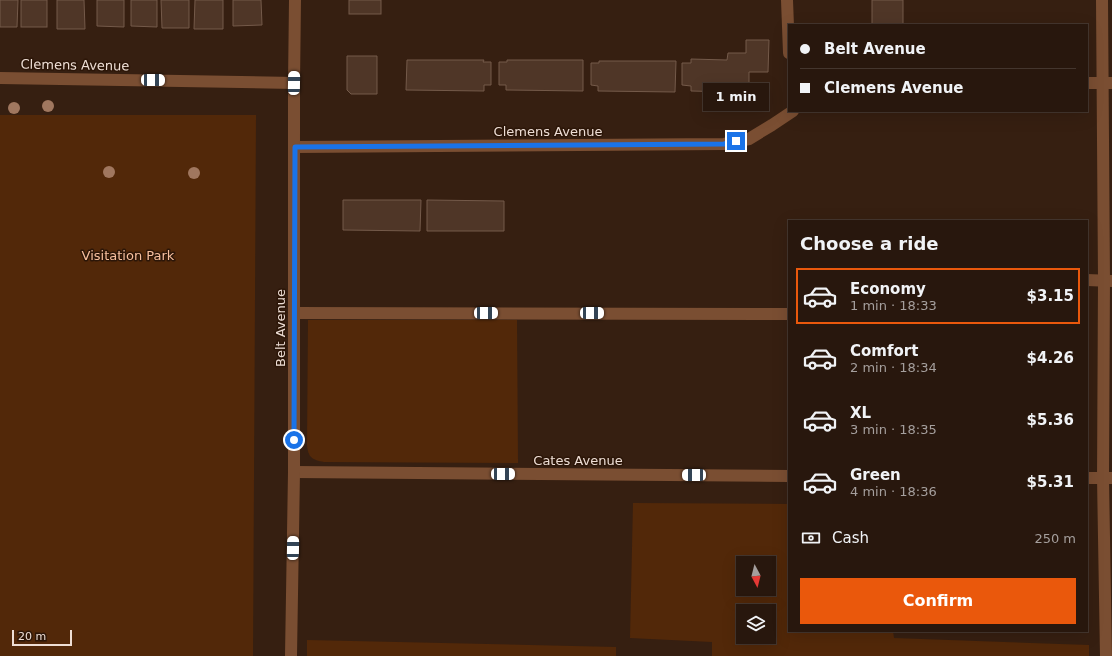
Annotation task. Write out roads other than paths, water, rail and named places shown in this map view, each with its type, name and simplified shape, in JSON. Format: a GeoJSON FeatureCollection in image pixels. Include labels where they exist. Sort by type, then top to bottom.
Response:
{"type":"FeatureCollection","features":[{"type":"Feature","properties":{"kind":"street","name":"Belt Avenue"},"geometry":{"type":"LineString","coordinates":[[291,656],[294,472],[294,83],[296,0]]}},
{"type":"Feature","properties":{"kind":"street"},"geometry":{"type":"LineString","coordinates":[[787,0],[788,26]]}},
{"type":"Feature","properties":{"kind":"street"},"geometry":{"type":"LineString","coordinates":[[1102,0],[1107,83],[1108,478],[1106,656]]}},
{"type":"Feature","properties":{"kind":"street","name":"Clemens Avenue"},"geometry":{"type":"LineString","coordinates":[[0,78],[294,83]]}},
{"type":"Feature","properties":{"kind":"street"},"geometry":{"type":"LineString","coordinates":[[1088,83],[1107,83]]}},
{"type":"Feature","properties":{"kind":"street","name":"Clemens Avenue"},"geometry":{"type":"LineString","coordinates":[[295,147],[724,144],[749,139],[790,112]]}},
{"type":"Feature","properties":{"kind":"street"},"geometry":{"type":"LineString","coordinates":[[1088,280],[1108,280]]}},
{"type":"Feature","properties":{"kind":"street"},"geometry":{"type":"LineString","coordinates":[[294,313],[788,314]]}},
{"type":"Feature","properties":{"kind":"street","name":"Cates Avenue"},"geometry":{"type":"LineString","coordinates":[[294,472],[788,476]]}},
{"type":"Feature","properties":{"kind":"street"},"geometry":{"type":"LineString","coordinates":[[1088,478],[1108,478]]}},
{"type":"Feature","properties":{"kind":"park label","name":"Visitation Park"},"geometry":{"type":"Point","coordinates":[128,255]}}]}
